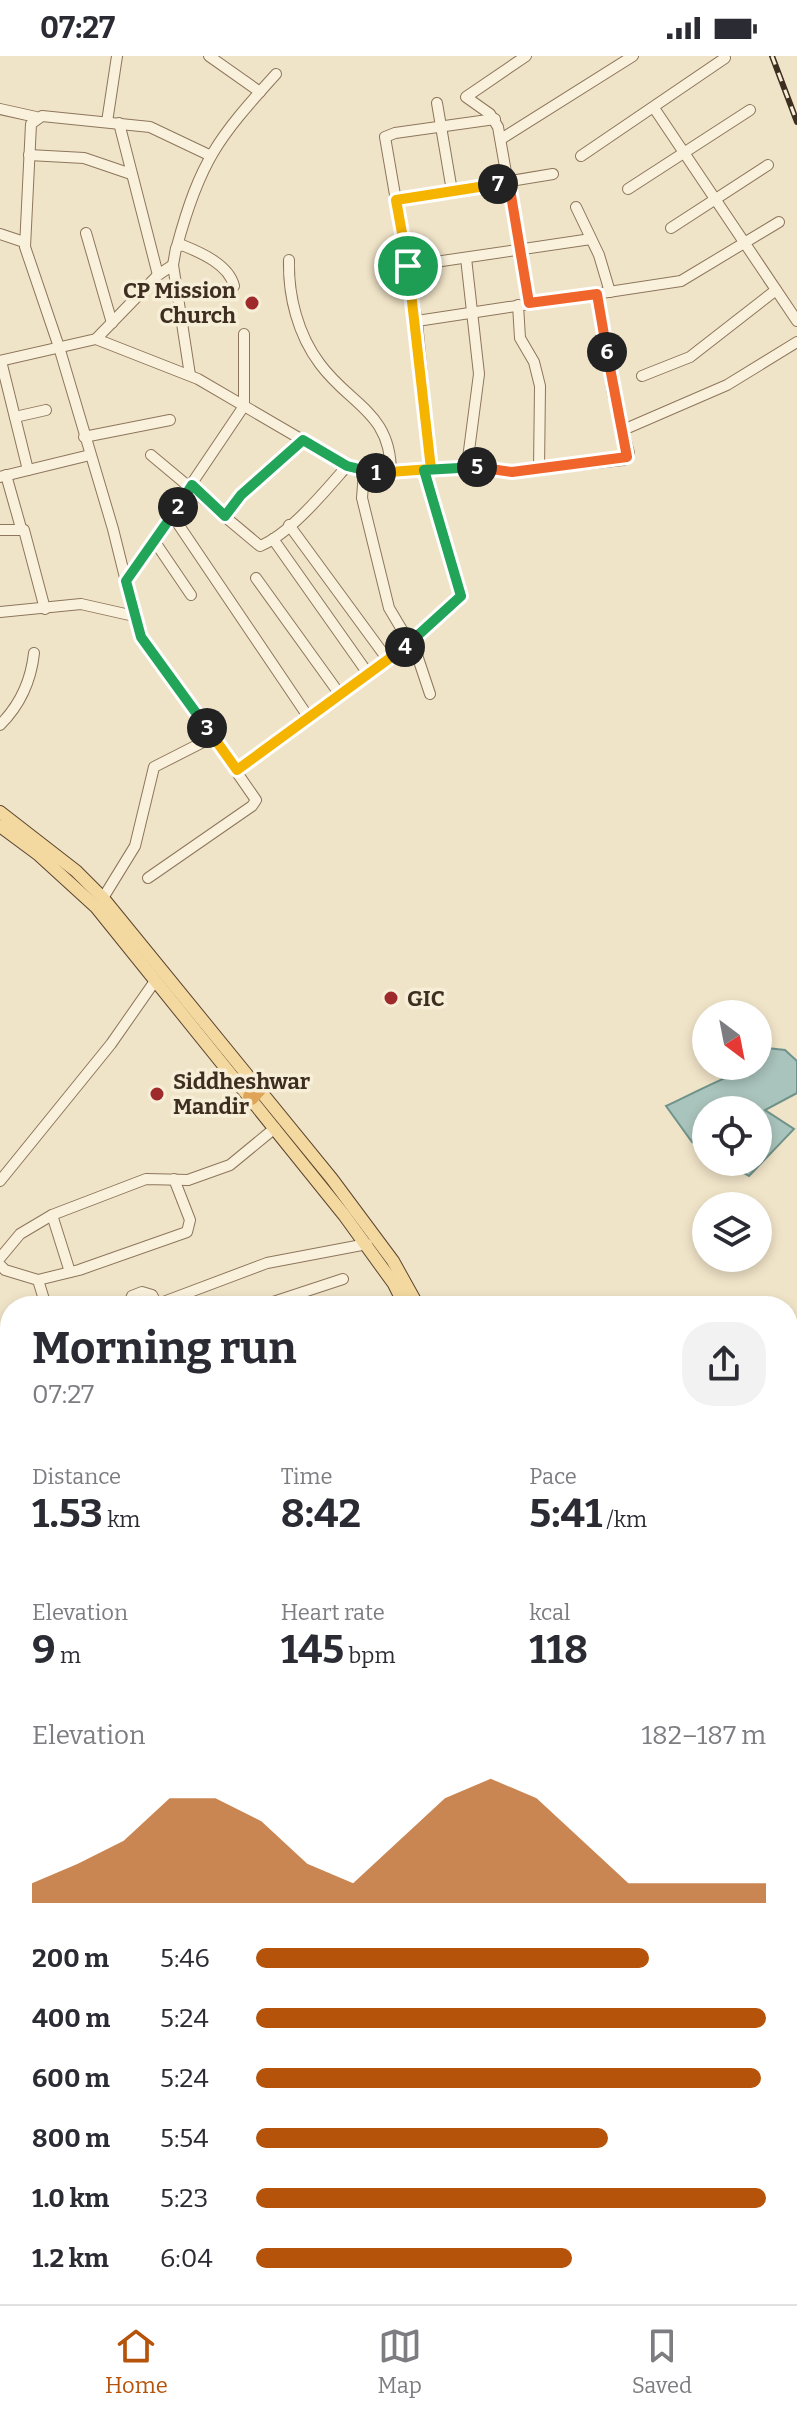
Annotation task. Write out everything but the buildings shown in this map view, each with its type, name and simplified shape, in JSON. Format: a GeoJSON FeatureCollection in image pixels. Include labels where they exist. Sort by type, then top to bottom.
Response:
{"type":"FeatureCollection","features":[{"type":"Feature","properties":{"kind":"main road"},"geometry":{"type":"LineString","coordinates":[[0,812],[76,871],[103,898],[254,1093],[275,1128],[367,1244],[399,1296]]}},
{"type":"Feature","properties":{"kind":"main road"},"geometry":{"type":"LineString","coordinates":[[0,826],[79,889],[376,1236],[412,1296]]}},
{"type":"Feature","properties":{"kind":"street"},"geometry":{"type":"LineString","coordinates":[[107,122],[117,56]]}},
{"type":"Feature","properties":{"kind":"street"},"geometry":{"type":"LineString","coordinates":[[209,56],[260,92]]}},
{"type":"Feature","properties":{"kind":"street"},"geometry":{"type":"LineString","coordinates":[[526,56],[466,96],[495,119],[501,139],[521,251],[523,304],[520,338],[534,362],[540,386],[539,470]]}},
{"type":"Feature","properties":{"kind":"street"},"geometry":{"type":"LineString","coordinates":[[501,139],[633,56]]}},
{"type":"Feature","properties":{"kind":"street"},"geometry":{"type":"LineString","coordinates":[[581,156],[725,58]]}},
{"type":"Feature","properties":{"kind":"street"},"geometry":{"type":"LineString","coordinates":[[190,375],[173,265],[194,186],[209,155],[276,74]]}},
{"type":"Feature","properties":{"kind":"street"},"geometry":{"type":"LineString","coordinates":[[437,103],[452,191]]}},
{"type":"Feature","properties":{"kind":"street"},"geometry":{"type":"LineString","coordinates":[[654,108],[797,321]]}},
{"type":"Feature","properties":{"kind":"street"},"geometry":{"type":"LineString","coordinates":[[0,109],[36,117],[119,123],[159,130],[209,155]]}},
{"type":"Feature","properties":{"kind":"street"},"geometry":{"type":"LineString","coordinates":[[628,189],[750,110]]}},
{"type":"Feature","properties":{"kind":"street"},"geometry":{"type":"LineString","coordinates":[[36,117],[31,124],[24,242],[59,347],[134,616],[144,642],[254,795],[252,806],[148,878]]}},
{"type":"Feature","properties":{"kind":"street"},"geometry":{"type":"LineString","coordinates":[[237,770],[369,675],[461,596],[428,470],[417,321],[385,137],[495,119]]}},
{"type":"Feature","properties":{"kind":"street"},"geometry":{"type":"LineString","coordinates":[[119,123],[158,275]]}},
{"type":"Feature","properties":{"kind":"street"},"geometry":{"type":"LineString","coordinates":[[29,155],[84,158],[131,174]]}},
{"type":"Feature","properties":{"kind":"street"},"geometry":{"type":"LineString","coordinates":[[671,228],[768,165]]}},
{"type":"Feature","properties":{"kind":"street"},"geometry":{"type":"LineString","coordinates":[[396,200],[553,174]]}},
{"type":"Feature","properties":{"kind":"street"},"geometry":{"type":"LineString","coordinates":[[576,207],[610,292]]}},
{"type":"Feature","properties":{"kind":"street"},"geometry":{"type":"LineString","coordinates":[[417,321],[681,281],[779,222]]}},
{"type":"Feature","properties":{"kind":"street"},"geometry":{"type":"LineString","coordinates":[[86,233],[112,323]]}},
{"type":"Feature","properties":{"kind":"street"},"geometry":{"type":"LineString","coordinates":[[0,234],[24,242]]}},
{"type":"Feature","properties":{"kind":"street"},"geometry":{"type":"LineString","coordinates":[[408,266],[591,239]]}},
{"type":"Feature","properties":{"kind":"street"},"geometry":{"type":"LineString","coordinates":[[177,246],[185,246],[224,268],[231,275],[234,286]]}},
{"type":"Feature","properties":{"kind":"street"},"geometry":{"type":"LineString","coordinates":[[466,258],[479,382],[467,466]]}},
{"type":"Feature","properties":{"kind":"street"},"geometry":{"type":"LineString","coordinates":[[289,260],[288,281],[309,347],[322,367],[368,408],[382,429],[391,455],[391,473]]}},
{"type":"Feature","properties":{"kind":"street"},"geometry":{"type":"LineString","coordinates":[[28,470],[0,361],[96,339],[158,275],[173,265]]}},
{"type":"Feature","properties":{"kind":"street"},"geometry":{"type":"LineString","coordinates":[[642,376],[690,357],[776,290]]}},
{"type":"Feature","properties":{"kind":"street"},"geometry":{"type":"LineString","coordinates":[[96,339],[190,375],[347,466],[364,472],[391,473],[467,466],[512,472],[539,470],[623,460],[629,453],[597,294]]}},
{"type":"Feature","properties":{"kind":"street"},"geometry":{"type":"LineString","coordinates":[[126,581],[244,406],[244,334]]}},
{"type":"Feature","properties":{"kind":"street"},"geometry":{"type":"LineString","coordinates":[[623,430],[727,385],[797,342]]}},
{"type":"Feature","properties":{"kind":"street"},"geometry":{"type":"LineString","coordinates":[[15,417],[46,410]]}},
{"type":"Feature","properties":{"kind":"street"},"geometry":{"type":"LineString","coordinates":[[84,437],[170,420]]}},
{"type":"Feature","properties":{"kind":"street"},"geometry":{"type":"LineString","coordinates":[[225,516],[241,495],[303,440]]}},
{"type":"Feature","properties":{"kind":"street"},"geometry":{"type":"LineString","coordinates":[[45,609],[26,534],[21,528],[3,476],[90,455]]}},
{"type":"Feature","properties":{"kind":"street"},"geometry":{"type":"LineString","coordinates":[[151,455],[192,485],[254,544],[260,546],[289,525],[347,466]]}},
{"type":"Feature","properties":{"kind":"street"},"geometry":{"type":"LineString","coordinates":[[364,472],[362,498],[389,608],[410,642],[430,694]]}},
{"type":"Feature","properties":{"kind":"street"},"geometry":{"type":"LineString","coordinates":[[172,515],[309,718]]}},
{"type":"Feature","properties":{"kind":"street"},"geometry":{"type":"LineString","coordinates":[[289,525],[388,660]]}},
{"type":"Feature","properties":{"kind":"street"},"geometry":{"type":"LineString","coordinates":[[0,530],[21,528]]}},
{"type":"Feature","properties":{"kind":"street"},"geometry":{"type":"LineString","coordinates":[[273,539],[369,675]]}},
{"type":"Feature","properties":{"kind":"street"},"geometry":{"type":"LineString","coordinates":[[155,542],[191,595]]}},
{"type":"Feature","properties":{"kind":"street"},"geometry":{"type":"LineString","coordinates":[[256,578],[341,696]]}},
{"type":"Feature","properties":{"kind":"street"},"geometry":{"type":"LineString","coordinates":[[0,612],[81,604],[134,616]]}},
{"type":"Feature","properties":{"kind":"street"},"geometry":{"type":"LineString","coordinates":[[0,725],[12,713],[31,678],[34,653]]}},
{"type":"Feature","properties":{"kind":"street"},"geometry":{"type":"LineString","coordinates":[[103,898],[135,846],[154,767],[213,737]]}},
{"type":"Feature","properties":{"kind":"street"},"geometry":{"type":"LineString","coordinates":[[0,1181],[111,1044],[155,981]]}},
{"type":"Feature","properties":{"kind":"street"},"geometry":{"type":"LineString","coordinates":[[0,1258],[20,1234],[52,1215],[146,1179],[188,1180],[230,1165],[275,1128]]}},
{"type":"Feature","properties":{"kind":"street"},"geometry":{"type":"LineString","coordinates":[[0,1265],[5,1270],[38,1280],[187,1232],[190,1220],[174,1179]]}},
{"type":"Feature","properties":{"kind":"street"},"geometry":{"type":"LineString","coordinates":[[52,1215],[70,1272]]}},
{"type":"Feature","properties":{"kind":"street"},"geometry":{"type":"LineString","coordinates":[[181,1296],[267,1263],[367,1244]]}},
{"type":"Feature","properties":{"kind":"street"},"geometry":{"type":"LineString","coordinates":[[291,1296],[343,1279]]}},
{"type":"Feature","properties":{"kind":"street"},"geometry":{"type":"LineString","coordinates":[[38,1280],[43,1296]]}},
{"type":"Feature","properties":{"kind":"street"},"geometry":{"type":"LineString","coordinates":[[132,1296],[142,1292],[153,1296]]}},
{"type":"Feature","properties":{"kind":"water"},"geometry":{"type":"Polygon","coordinates":[[[772,1049],[785,1050],[797,1061],[797,1093],[772,1106],[772,1096],[692,1096],[692,1142],[666,1106],[722,1080],[772,1080],[772,1049]]]}},
{"type":"Feature","properties":{"kind":"water"},"geometry":{"type":"Polygon","coordinates":[[[772,1115],[794,1129],[772,1152],[772,1115]]]}},
{"type":"Feature","properties":{"kind":"railway"},"geometry":{"type":"LineString","coordinates":[[772,56],[797,122]]}},
{"type":"Feature","properties":{"kind":"place","name":"CP Mission Church"},"geometry":{"type":"Point","coordinates":[252,303]}},
{"type":"Feature","properties":{"kind":"place","name":"GIC"},"geometry":{"type":"Point","coordinates":[391,998]}},
{"type":"Feature","properties":{"kind":"place","name":"Siddheshwar Mandir"},"geometry":{"type":"Point","coordinates":[157,1094]}},
{"type":"Feature","properties":{"kind":"route"},"geometry":{"type":"LineString","coordinates":[[509,183],[529,303],[597,294],[613,394],[629,453],[623,460],[512,472],[467,466],[424,470],[461,596],[388,660],[237,770],[144,642],[135,622],[126,581],[146,557],[192,485],[225,516],[241,495],[303,440],[347,466],[364,472],[431,469],[417,321],[408,266],[396,200],[509,183]]}}]}
